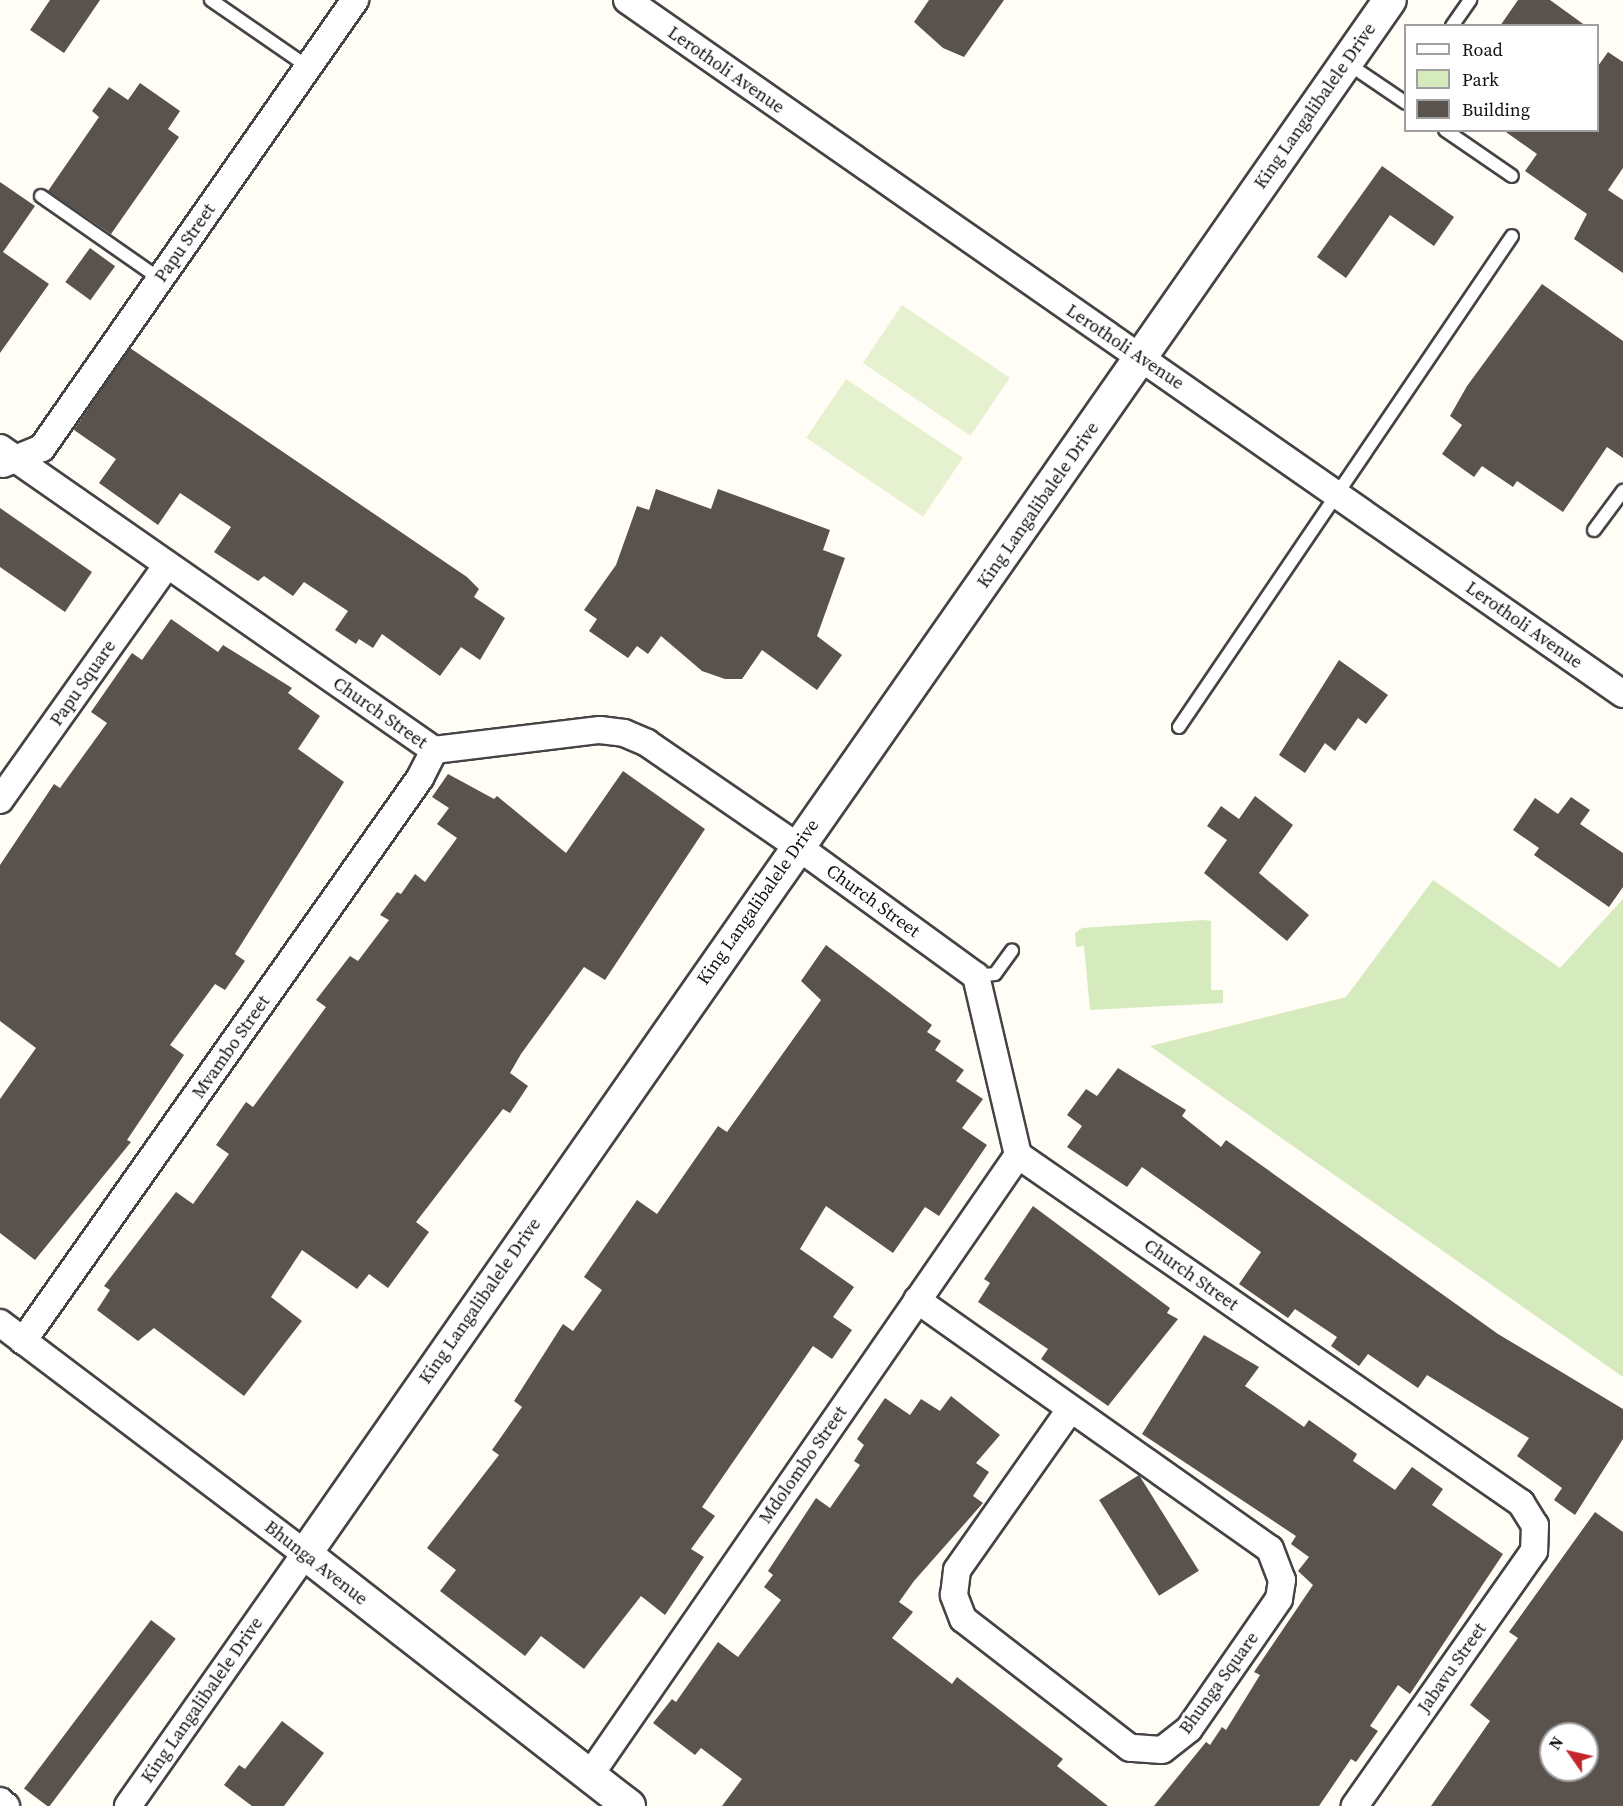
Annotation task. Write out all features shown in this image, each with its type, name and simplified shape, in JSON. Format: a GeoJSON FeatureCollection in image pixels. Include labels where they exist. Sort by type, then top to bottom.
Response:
{"type":"FeatureCollection","features":[{"type":"Feature","properties":{"kind":"street","name":"Papu Street"},"geometry":{"type":"LineString","coordinates":[[5,457],[42,448],[355,0]]}},
{"type":"Feature","properties":{"kind":"street","name":"Lerotholi Avenue"},"geometry":{"type":"LineString","coordinates":[[627,0],[1623,694]]}},
{"type":"Feature","properties":{"kind":"street","name":"King Langalibalele Drive"},"geometry":{"type":"LineString","coordinates":[[128,1806],[1390,0]]}},
{"type":"Feature","properties":{"kind":"street","name":"Church Street"},"geometry":{"type":"LineString","coordinates":[[5,457],[434,750],[600,730],[624,733],[647,743],[797,846],[976,976]]}},
{"type":"Feature","properties":{"kind":"street","name":"Papu Square"},"geometry":{"type":"LineString","coordinates":[[0,800],[166,566]]}},
{"type":"Feature","properties":{"kind":"street","name":"Mvambo Street"},"geometry":{"type":"LineString","coordinates":[[23,1341],[420,778],[434,750]]}},
{"type":"Feature","properties":{"kind":"street"},"geometry":{"type":"LineString","coordinates":[[976,976],[1018,1155]]}},
{"type":"Feature","properties":{"kind":"street","name":"Church Street"},"geometry":{"type":"LineString","coordinates":[[1018,1155],[1521,1503],[1534,1525]]}},
{"type":"Feature","properties":{"kind":"street","name":"Mdolombo Street"},"geometry":{"type":"LineString","coordinates":[[590,1775],[1018,1155]]}},
{"type":"Feature","properties":{"kind":"street","name":"Bhunga Square"},"geometry":{"type":"LineString","coordinates":[[917,1300],[1070,1410],[1260,1540],[1270,1550],[1282,1580],[1279,1599],[1189,1729],[1162,1750],[1130,1748],[963,1619],[954,1595],[957,1570],[1070,1410]]}},
{"type":"Feature","properties":{"kind":"street","name":"Bhunga Avenue"},"geometry":{"type":"LineString","coordinates":[[0,1323],[306,1554],[629,1806]]}},
{"type":"Feature","properties":{"kind":"street","name":"Jabavu Street"},"geometry":{"type":"LineString","coordinates":[[1355,1806],[1534,1551],[1534,1525]]}},
{"type":"Feature","properties":{"kind":"street"},"geometry":{"type":"LineString","coordinates":[[0,1802],[6,1806]]}},
{"type":"Feature","properties":{"kind":"lane"},"geometry":{"type":"LineString","coordinates":[[211,0],[308,67]]}},
{"type":"Feature","properties":{"kind":"lane"},"geometry":{"type":"LineString","coordinates":[[1453,24],[1470,0]]}},
{"type":"Feature","properties":{"kind":"lane"},"geometry":{"type":"LineString","coordinates":[[1346,62],[1404,98]]}},
{"type":"Feature","properties":{"kind":"lane"},"geometry":{"type":"LineString","coordinates":[[1448,132],[1512,176]]}},
{"type":"Feature","properties":{"kind":"lane"},"geometry":{"type":"LineString","coordinates":[[41,196],[160,279]]}},
{"type":"Feature","properties":{"kind":"lane"},"geometry":{"type":"LineString","coordinates":[[1179,727],[1334,494],[1512,236]]}},
{"type":"Feature","properties":{"kind":"lane"},"geometry":{"type":"LineString","coordinates":[[1594,530],[1623,491]]}},
{"type":"Feature","properties":{"kind":"lane"},"geometry":{"type":"LineString","coordinates":[[976,976],[994,974],[1011,951]]}},
{"type":"Feature","properties":{"kind":"green space"},"geometry":{"type":"Polygon","coordinates":[[[902,305],[1010,378],[971,436],[863,363],[902,305]]]}},
{"type":"Feature","properties":{"kind":"green space"},"geometry":{"type":"Polygon","coordinates":[[[846,379],[963,458],[923,517],[806,438],[846,379]]]}},
{"type":"Feature","properties":{"kind":"green space"},"geometry":{"type":"Polygon","coordinates":[[[1433,880],[1560,968],[1623,899],[1623,1377],[1150,1046],[1346,997],[1433,880]]]}},
{"type":"Feature","properties":{"kind":"green space"},"geometry":{"type":"Polygon","coordinates":[[[1211,921],[1211,990],[1223,990],[1223,1003],[1090,1010],[1084,946],[1076,947],[1075,933],[1082,928],[1211,921]]]}},
{"type":"Feature","properties":{"kind":"building"},"geometry":{"type":"Polygon","coordinates":[[[50,0],[100,0],[64,53],[30,30],[50,0]]]}},
{"type":"Feature","properties":{"kind":"building"},"geometry":{"type":"Polygon","coordinates":[[[929,0],[1004,0],[964,57],[943,48],[914,22],[929,0]]]}},
{"type":"Feature","properties":{"kind":"building"},"geometry":{"type":"Polygon","coordinates":[[[1518,0],[1550,0],[1583,24],[1501,24],[1518,0]]]}},
{"type":"Feature","properties":{"kind":"building"},"geometry":{"type":"Polygon","coordinates":[[[1608,52],[1623,62],[1623,168],[1608,190],[1623,200],[1623,273],[1574,239],[1587,214],[1525,171],[1537,154],[1506,132],[1599,132],[1599,65],[1608,52]]]}},
{"type":"Feature","properties":{"kind":"building"},"geometry":{"type":"Polygon","coordinates":[[[140,83],[180,111],[168,129],[179,137],[111,234],[48,191],[99,117],[92,111],[109,87],[128,100],[140,83]]]}},
{"type":"Feature","properties":{"kind":"building"},"geometry":{"type":"Polygon","coordinates":[[[1382,166],[1454,217],[1434,246],[1390,215],[1346,278],[1317,257],[1382,166]]]}},
{"type":"Feature","properties":{"kind":"building"},"geometry":{"type":"Polygon","coordinates":[[[0,182],[35,206],[3,252],[49,284],[0,353],[0,182]]]}},
{"type":"Feature","properties":{"kind":"building"},"geometry":{"type":"Polygon","coordinates":[[[90,248],[115,266],[90,300],[65,282],[90,248]]]}},
{"type":"Feature","properties":{"kind":"building"},"geometry":{"type":"Polygon","coordinates":[[[1542,284],[1623,341],[1623,458],[1607,447],[1563,512],[1517,481],[1513,487],[1482,466],[1474,477],[1442,454],[1462,425],[1450,416],[1467,386],[1542,284]]]}},
{"type":"Feature","properties":{"kind":"building"},"geometry":{"type":"Polygon","coordinates":[[[130,348],[467,577],[479,589],[474,597],[505,618],[480,660],[461,647],[440,676],[382,634],[373,648],[359,639],[356,644],[335,630],[348,611],[304,582],[293,596],[264,576],[258,581],[214,552],[231,527],[180,493],[158,525],[99,483],[116,459],[74,430],[130,348]]]}},
{"type":"Feature","properties":{"kind":"building"},"geometry":{"type":"Polygon","coordinates":[[[656,489],[711,509],[718,489],[830,530],[823,550],[845,558],[817,636],[842,655],[817,690],[762,650],[742,679],[725,679],[702,671],[661,636],[648,654],[637,646],[628,658],[589,631],[597,619],[584,610],[616,565],[637,506],[649,510],[656,489]]]}},
{"type":"Feature","properties":{"kind":"building"},"geometry":{"type":"Polygon","coordinates":[[[0,508],[92,572],[65,612],[0,567],[0,508]]]}},
{"type":"Feature","properties":{"kind":"building"},"geometry":{"type":"Polygon","coordinates":[[[171,619],[218,652],[223,645],[292,688],[288,693],[320,716],[298,749],[344,782],[235,954],[245,961],[225,990],[215,984],[170,1045],[184,1055],[127,1140],[131,1142],[35,1260],[0,1233],[0,1099],[36,1048],[0,1021],[0,865],[54,784],[60,788],[107,723],[91,712],[132,653],[142,660],[171,619]]]}},
{"type":"Feature","properties":{"kind":"building"},"geometry":{"type":"Polygon","coordinates":[[[1339,660],[1388,695],[1366,724],[1358,718],[1335,751],[1325,743],[1305,773],[1279,755],[1339,660]]]}},
{"type":"Feature","properties":{"kind":"building"},"geometry":{"type":"Polygon","coordinates":[[[623,771],[705,829],[605,980],[584,967],[521,1054],[510,1073],[528,1086],[510,1113],[503,1109],[416,1222],[429,1232],[388,1288],[369,1274],[357,1289],[302,1250],[271,1297],[302,1321],[244,1396],[154,1328],[138,1341],[97,1310],[110,1290],[104,1286],[176,1192],[193,1204],[229,1154],[216,1145],[246,1102],[253,1107],[326,1007],[316,1000],[350,956],[358,961],[389,920],[380,915],[397,892],[401,894],[415,874],[425,882],[457,838],[437,824],[449,808],[432,797],[448,774],[494,799],[497,796],[566,853],[623,771]]]}},
{"type":"Feature","properties":{"kind":"building"},"geometry":{"type":"Polygon","coordinates":[[[1255,796],[1293,825],[1259,873],[1309,915],[1287,941],[1204,873],[1227,840],[1207,826],[1221,806],[1239,819],[1255,796]]]}},
{"type":"Feature","properties":{"kind":"building"},"geometry":{"type":"Polygon","coordinates":[[[1571,797],[1590,810],[1580,824],[1623,853],[1623,887],[1609,907],[1534,855],[1539,848],[1513,830],[1535,798],[1558,814],[1571,797]]]}},
{"type":"Feature","properties":{"kind":"building"},"geometry":{"type":"Polygon","coordinates":[[[826,945],[932,1025],[927,1032],[941,1041],[935,1050],[964,1070],[956,1081],[983,1099],[962,1128],[987,1145],[939,1216],[925,1207],[893,1253],[826,1206],[800,1249],[854,1287],[833,1317],[852,1330],[832,1359],[813,1346],[702,1507],[715,1516],[691,1549],[704,1557],[665,1615],[641,1596],[584,1669],[541,1636],[525,1656],[440,1591],[456,1570],[427,1548],[499,1455],[492,1450],[522,1407],[514,1401],[563,1324],[573,1331],[602,1290],[584,1277],[637,1200],[657,1214],[718,1126],[727,1132],[821,1000],[801,981],[826,945]]]}},
{"type":"Feature","properties":{"kind":"building"},"geometry":{"type":"Polygon","coordinates":[[[1118,1068],[1186,1110],[1182,1116],[1221,1147],[1226,1140],[1498,1334],[1623,1409],[1623,1439],[1575,1515],[1554,1500],[1562,1488],[1517,1456],[1529,1438],[1427,1375],[1418,1388],[1368,1354],[1359,1366],[1331,1346],[1337,1337],[1295,1309],[1288,1318],[1239,1284],[1261,1252],[1142,1167],[1127,1187],[1067,1147],[1082,1126],[1067,1115],[1086,1089],[1097,1096],[1118,1068]]]}},
{"type":"Feature","properties":{"kind":"building"},"geometry":{"type":"Polygon","coordinates":[[[1033,1206],[1170,1308],[1167,1313],[1178,1319],[1108,1406],[1041,1359],[1048,1349],[978,1302],[990,1283],[984,1279],[1033,1206]]]}},
{"type":"Feature","properties":{"kind":"building"},"geometry":{"type":"Polygon","coordinates":[[[1204,1335],[1259,1367],[1245,1386],[1304,1427],[1309,1420],[1357,1454],[1353,1461],[1395,1490],[1412,1467],[1443,1489],[1432,1505],[1503,1554],[1410,1694],[1398,1685],[1370,1726],[1378,1731],[1356,1762],[1351,1759],[1319,1806],[1154,1806],[1206,1742],[1210,1745],[1222,1727],[1226,1730],[1260,1675],[1254,1672],[1313,1585],[1298,1571],[1309,1557],[1291,1544],[1296,1536],[1142,1434],[1204,1335]]]}},
{"type":"Feature","properties":{"kind":"building"},"geometry":{"type":"Polygon","coordinates":[[[951,1396],[1000,1435],[976,1463],[989,1472],[973,1496],[983,1503],[914,1581],[899,1602],[913,1612],[892,1638],[952,1684],[957,1677],[1063,1759],[1057,1766],[1108,1806],[722,1806],[742,1779],[701,1748],[695,1755],[653,1723],[672,1699],[676,1702],[718,1642],[738,1657],[781,1600],[764,1587],[773,1575],[768,1571],[816,1498],[830,1508],[860,1465],[854,1461],[864,1445],[857,1439],[885,1398],[910,1415],[921,1399],[940,1411],[951,1396]]]}},
{"type":"Feature","properties":{"kind":"building"},"geometry":{"type":"Polygon","coordinates":[[[1139,1475],[1199,1571],[1159,1596],[1099,1500],[1139,1475]]]}},
{"type":"Feature","properties":{"kind":"building"},"geometry":{"type":"Polygon","coordinates":[[[1595,1512],[1623,1532],[1623,1806],[1431,1806],[1490,1721],[1470,1705],[1518,1638],[1509,1632],[1595,1512]]]}},
{"type":"Feature","properties":{"kind":"building"},"geometry":{"type":"Polygon","coordinates":[[[151,1620],[176,1639],[50,1806],[24,1789],[151,1620]]]}},
{"type":"Feature","properties":{"kind":"building"},"geometry":{"type":"Polygon","coordinates":[[[282,1721],[324,1753],[284,1806],[252,1806],[224,1785],[239,1765],[245,1769],[282,1721]]]}}]}
